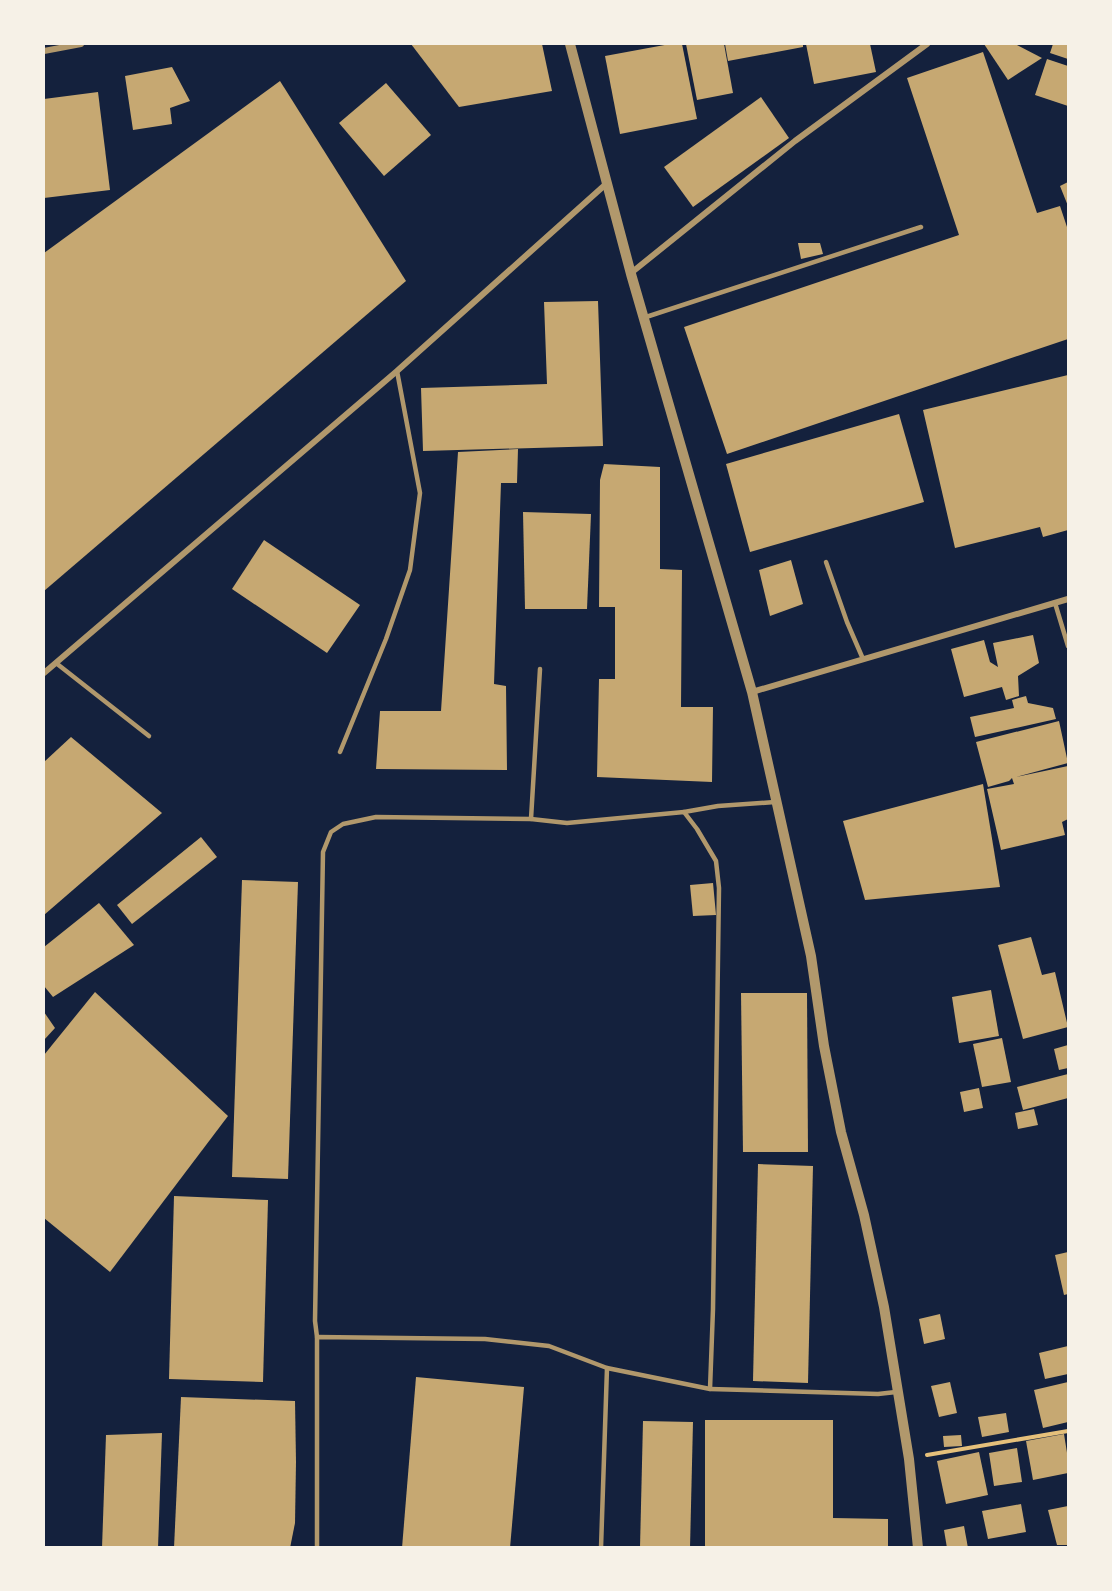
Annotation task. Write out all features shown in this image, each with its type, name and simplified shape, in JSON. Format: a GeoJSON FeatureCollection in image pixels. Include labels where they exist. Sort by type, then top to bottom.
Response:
{"type":"FeatureCollection","features":[{"type":"Feature","properties":{"kind":"street"},"geometry":{"type":"LineString","coordinates":[[44,51],[81,44]]}},
{"type":"Feature","properties":{"kind":"street"},"geometry":{"type":"LineString","coordinates":[[570,44],[630,274],[752,692],[811,956],[824,1046],[841,1132],[864,1215],[885,1307],[909,1459],[918,1548]]}},
{"type":"Feature","properties":{"kind":"street"},"geometry":{"type":"LineString","coordinates":[[630,274],[795,141],[927,44]]}},
{"type":"Feature","properties":{"kind":"street"},"geometry":{"type":"LineString","coordinates":[[44,672],[397,371],[606,184]]}},
{"type":"Feature","properties":{"kind":"street"},"geometry":{"type":"LineString","coordinates":[[752,692],[1068,599]]}},
{"type":"Feature","properties":{"kind":"lane"},"geometry":{"type":"LineString","coordinates":[[643,318],[921,227]]}},
{"type":"Feature","properties":{"kind":"lane"},"geometry":{"type":"LineString","coordinates":[[340,752],[386,639],[410,570],[420,494],[397,371]]}},
{"type":"Feature","properties":{"kind":"lane"},"geometry":{"type":"LineString","coordinates":[[826,562],[863,659]]}},
{"type":"Feature","properties":{"kind":"lane"},"geometry":{"type":"LineString","coordinates":[[1055,603],[1068,646]]}},
{"type":"Feature","properties":{"kind":"lane"},"geometry":{"type":"LineString","coordinates":[[56,663],[149,736]]}},
{"type":"Feature","properties":{"kind":"lane"},"geometry":{"type":"LineString","coordinates":[[531,819],[540,669]]}},
{"type":"Feature","properties":{"kind":"lane"},"geometry":{"type":"LineString","coordinates":[[318,1548],[315,1321],[323,852],[331,832],[342,824],[376,817],[531,819],[567,823],[775,802]]}},
{"type":"Feature","properties":{"kind":"lane"},"geometry":{"type":"LineString","coordinates":[[684,812],[716,861],[719,888],[710,1389]]}},
{"type":"Feature","properties":{"kind":"lane"},"geometry":{"type":"LineString","coordinates":[[317,1337],[485,1339],[549,1346],[606,1368],[710,1389],[878,1394],[899,1392]]}},
{"type":"Feature","properties":{"kind":"lane"},"geometry":{"type":"LineString","coordinates":[[601,1548],[606,1368]]}},
{"type":"Feature","properties":{"kind":"path"},"geometry":{"type":"LineString","coordinates":[[909,1459],[1068,1431]]}},
{"type":"Feature","properties":{"kind":"building"},"geometry":{"type":"Polygon","coordinates":[[[411,44],[542,44],[552,91],[459,107],[411,44]]]}},
{"type":"Feature","properties":{"kind":"building"},"geometry":{"type":"Polygon","coordinates":[[[670,44],[682,44],[697,119],[620,134],[605,56],[670,44]]]}},
{"type":"Feature","properties":{"kind":"building"},"geometry":{"type":"Polygon","coordinates":[[[686,44],[724,44],[733,93],[697,100],[686,44]]]}},
{"type":"Feature","properties":{"kind":"building"},"geometry":{"type":"Polygon","coordinates":[[[725,44],[803,44],[803,47],[728,61],[725,44]]]}},
{"type":"Feature","properties":{"kind":"building"},"geometry":{"type":"Polygon","coordinates":[[[806,44],[870,44],[876,72],[814,84],[806,44]]]}},
{"type":"Feature","properties":{"kind":"building"},"geometry":{"type":"Polygon","coordinates":[[[984,44],[1015,44],[1042,58],[1008,80],[984,44]]]}},
{"type":"Feature","properties":{"kind":"building"},"geometry":{"type":"Polygon","coordinates":[[[1053,44],[1068,44],[1068,59],[1050,53],[1053,44]]]}},
{"type":"Feature","properties":{"kind":"building"},"geometry":{"type":"Polygon","coordinates":[[[983,52],[1037,213],[1060,206],[1068,230],[1068,339],[727,454],[684,327],[959,235],[907,78],[983,52]]]}},
{"type":"Feature","properties":{"kind":"building"},"geometry":{"type":"Polygon","coordinates":[[[1047,59],[1068,66],[1068,106],[1035,95],[1047,59]]]}},
{"type":"Feature","properties":{"kind":"building"},"geometry":{"type":"Polygon","coordinates":[[[172,67],[190,101],[170,108],[172,124],[133,130],[125,76],[172,67]]]}},
{"type":"Feature","properties":{"kind":"building"},"geometry":{"type":"Polygon","coordinates":[[[280,81],[406,281],[44,591],[44,253],[280,81]]]}},
{"type":"Feature","properties":{"kind":"building"},"geometry":{"type":"Polygon","coordinates":[[[386,83],[431,135],[384,176],[339,123],[386,83]]]}},
{"type":"Feature","properties":{"kind":"building"},"geometry":{"type":"Polygon","coordinates":[[[98,92],[110,190],[44,198],[44,99],[98,92]]]}},
{"type":"Feature","properties":{"kind":"building"},"geometry":{"type":"Polygon","coordinates":[[[761,97],[789,138],[693,207],[664,167],[761,97]]]}},
{"type":"Feature","properties":{"kind":"building"},"geometry":{"type":"Polygon","coordinates":[[[1068,182],[1068,206],[1060,186],[1068,182]]]}},
{"type":"Feature","properties":{"kind":"building"},"geometry":{"type":"Polygon","coordinates":[[[798,243],[820,243],[823,254],[801,259],[798,243]]]}},
{"type":"Feature","properties":{"kind":"building"},"geometry":{"type":"Polygon","coordinates":[[[598,301],[603,446],[423,451],[421,388],[547,384],[544,302],[598,301]]]}},
{"type":"Feature","properties":{"kind":"building"},"geometry":{"type":"Polygon","coordinates":[[[1068,375],[1068,530],[1043,537],[1040,527],[955,548],[923,410],[1068,375]]]}},
{"type":"Feature","properties":{"kind":"building"},"geometry":{"type":"Polygon","coordinates":[[[899,414],[924,502],[750,552],[726,464],[899,414]]]}},
{"type":"Feature","properties":{"kind":"building"},"geometry":{"type":"Polygon","coordinates":[[[518,449],[517,483],[501,483],[494,684],[506,686],[507,770],[376,769],[380,711],[441,711],[458,452],[518,449]]]}},
{"type":"Feature","properties":{"kind":"building"},"geometry":{"type":"Polygon","coordinates":[[[604,464],[660,467],[660,569],[682,570],[681,707],[713,707],[712,782],[597,777],[599,679],[615,679],[615,607],[599,607],[600,480],[604,464]]]}},
{"type":"Feature","properties":{"kind":"building"},"geometry":{"type":"Polygon","coordinates":[[[523,512],[591,514],[587,609],[525,609],[523,512]]]}},
{"type":"Feature","properties":{"kind":"building"},"geometry":{"type":"Polygon","coordinates":[[[264,540],[360,605],[327,653],[232,589],[264,540]]]}},
{"type":"Feature","properties":{"kind":"building"},"geometry":{"type":"Polygon","coordinates":[[[791,560],[803,604],[770,616],[759,570],[791,560]]]}},
{"type":"Feature","properties":{"kind":"building"},"geometry":{"type":"Polygon","coordinates":[[[1033,635],[1039,663],[1018,676],[1019,696],[1006,700],[1002,687],[964,697],[951,649],[984,640],[990,662],[998,667],[993,643],[1033,635]]]}},
{"type":"Feature","properties":{"kind":"building"},"geometry":{"type":"Polygon","coordinates":[[[1026,696],[1028,703],[1053,708],[1056,719],[975,737],[970,717],[1014,708],[1012,700],[1026,696]]]}},
{"type":"Feature","properties":{"kind":"building"},"geometry":{"type":"Polygon","coordinates":[[[1059,721],[1068,763],[1016,777],[1068,766],[1068,819],[1062,822],[1065,835],[1001,850],[987,789],[1014,784],[1012,778],[988,787],[976,742],[1059,721]]]}},
{"type":"Feature","properties":{"kind":"building"},"geometry":{"type":"Polygon","coordinates":[[[71,737],[162,813],[44,915],[44,762],[71,737]]]}},
{"type":"Feature","properties":{"kind":"building"},"geometry":{"type":"Polygon","coordinates":[[[983,784],[1000,887],[865,900],[843,821],[983,784]]]}},
{"type":"Feature","properties":{"kind":"building"},"geometry":{"type":"Polygon","coordinates":[[[201,837],[217,857],[132,924],[117,905],[201,837]]]}},
{"type":"Feature","properties":{"kind":"building"},"geometry":{"type":"Polygon","coordinates":[[[242,880],[298,882],[288,1179],[232,1177],[242,880]]]}},
{"type":"Feature","properties":{"kind":"building"},"geometry":{"type":"Polygon","coordinates":[[[713,883],[716,915],[693,916],[690,885],[713,883]]]}},
{"type":"Feature","properties":{"kind":"building"},"geometry":{"type":"Polygon","coordinates":[[[99,903],[134,945],[53,997],[44,986],[44,947],[99,903]]]}},
{"type":"Feature","properties":{"kind":"building"},"geometry":{"type":"Polygon","coordinates":[[[1031,937],[1042,975],[1055,972],[1068,1027],[1023,1039],[998,945],[1031,937]]]}},
{"type":"Feature","properties":{"kind":"building"},"geometry":{"type":"Polygon","coordinates":[[[991,990],[999,1036],[959,1043],[952,997],[991,990]]]}},
{"type":"Feature","properties":{"kind":"building"},"geometry":{"type":"Polygon","coordinates":[[[95,992],[228,1116],[110,1272],[44,1218],[44,1055],[95,992]]]}},
{"type":"Feature","properties":{"kind":"building"},"geometry":{"type":"Polygon","coordinates":[[[741,993],[807,993],[808,1152],[743,1152],[741,993]]]}},
{"type":"Feature","properties":{"kind":"building"},"geometry":{"type":"Polygon","coordinates":[[[44,1012],[55,1028],[44,1040],[44,1012]]]}},
{"type":"Feature","properties":{"kind":"building"},"geometry":{"type":"Polygon","coordinates":[[[1002,1038],[1011,1082],[982,1087],[973,1044],[1002,1038]]]}},
{"type":"Feature","properties":{"kind":"building"},"geometry":{"type":"Polygon","coordinates":[[[1068,1045],[1068,1068],[1059,1070],[1054,1049],[1068,1045]]]}},
{"type":"Feature","properties":{"kind":"building"},"geometry":{"type":"Polygon","coordinates":[[[1068,1074],[1068,1098],[1023,1110],[1017,1087],[1068,1074]]]}},
{"type":"Feature","properties":{"kind":"building"},"geometry":{"type":"Polygon","coordinates":[[[979,1088],[983,1108],[964,1112],[960,1092],[979,1088]]]}},
{"type":"Feature","properties":{"kind":"building"},"geometry":{"type":"Polygon","coordinates":[[[1034,1109],[1038,1125],[1018,1129],[1015,1113],[1034,1109]]]}},
{"type":"Feature","properties":{"kind":"building"},"geometry":{"type":"Polygon","coordinates":[[[758,1164],[813,1166],[808,1383],[753,1381],[758,1164]]]}},
{"type":"Feature","properties":{"kind":"building"},"geometry":{"type":"Polygon","coordinates":[[[174,1196],[268,1200],[263,1382],[169,1379],[174,1196]]]}},
{"type":"Feature","properties":{"kind":"building"},"geometry":{"type":"Polygon","coordinates":[[[1068,1252],[1068,1294],[1064,1295],[1055,1255],[1068,1252]]]}},
{"type":"Feature","properties":{"kind":"building"},"geometry":{"type":"Polygon","coordinates":[[[940,1314],[945,1339],[924,1344],[919,1319],[940,1314]]]}},
{"type":"Feature","properties":{"kind":"building"},"geometry":{"type":"Polygon","coordinates":[[[1068,1346],[1068,1374],[1045,1379],[1039,1353],[1068,1346]]]}},
{"type":"Feature","properties":{"kind":"building"},"geometry":{"type":"Polygon","coordinates":[[[416,1377],[524,1387],[510,1548],[402,1548],[416,1377]]]}},
{"type":"Feature","properties":{"kind":"building"},"geometry":{"type":"Polygon","coordinates":[[[950,1382],[957,1413],[939,1417],[931,1386],[950,1382]]]}},
{"type":"Feature","properties":{"kind":"building"},"geometry":{"type":"Polygon","coordinates":[[[1068,1382],[1068,1422],[1043,1428],[1034,1390],[1068,1382]]]}},
{"type":"Feature","properties":{"kind":"building"},"geometry":{"type":"Polygon","coordinates":[[[181,1397],[295,1401],[295,1523],[290,1548],[174,1548],[181,1397]]]}},
{"type":"Feature","properties":{"kind":"building"},"geometry":{"type":"Polygon","coordinates":[[[1006,1413],[1009,1432],[982,1437],[978,1417],[1006,1413]]]}},
{"type":"Feature","properties":{"kind":"building"},"geometry":{"type":"Polygon","coordinates":[[[705,1420],[833,1420],[833,1518],[888,1519],[888,1548],[705,1548],[705,1420]]]}},
{"type":"Feature","properties":{"kind":"building"},"geometry":{"type":"Polygon","coordinates":[[[643,1421],[693,1422],[690,1548],[640,1548],[643,1421]]]}},
{"type":"Feature","properties":{"kind":"building"},"geometry":{"type":"Polygon","coordinates":[[[162,1433],[158,1548],[102,1548],[106,1435],[162,1433]]]}},
{"type":"Feature","properties":{"kind":"building"},"geometry":{"type":"Polygon","coordinates":[[[1064,1434],[1068,1473],[1033,1480],[1026,1441],[1064,1434]]]}},
{"type":"Feature","properties":{"kind":"building"},"geometry":{"type":"Polygon","coordinates":[[[961,1435],[962,1446],[944,1447],[943,1436],[961,1435]]]}},
{"type":"Feature","properties":{"kind":"building"},"geometry":{"type":"Polygon","coordinates":[[[1017,1448],[1022,1482],[994,1486],[989,1453],[1017,1448]]]}},
{"type":"Feature","properties":{"kind":"building"},"geometry":{"type":"Polygon","coordinates":[[[979,1452],[988,1495],[946,1504],[937,1461],[979,1452]]]}},
{"type":"Feature","properties":{"kind":"building"},"geometry":{"type":"Polygon","coordinates":[[[1021,1504],[1026,1532],[988,1539],[982,1511],[1021,1504]]]}},
{"type":"Feature","properties":{"kind":"building"},"geometry":{"type":"Polygon","coordinates":[[[1068,1506],[1068,1545],[1057,1545],[1048,1510],[1068,1506]]]}},
{"type":"Feature","properties":{"kind":"building"},"geometry":{"type":"Polygon","coordinates":[[[964,1526],[968,1548],[947,1548],[944,1530],[964,1526]]]}}]}
